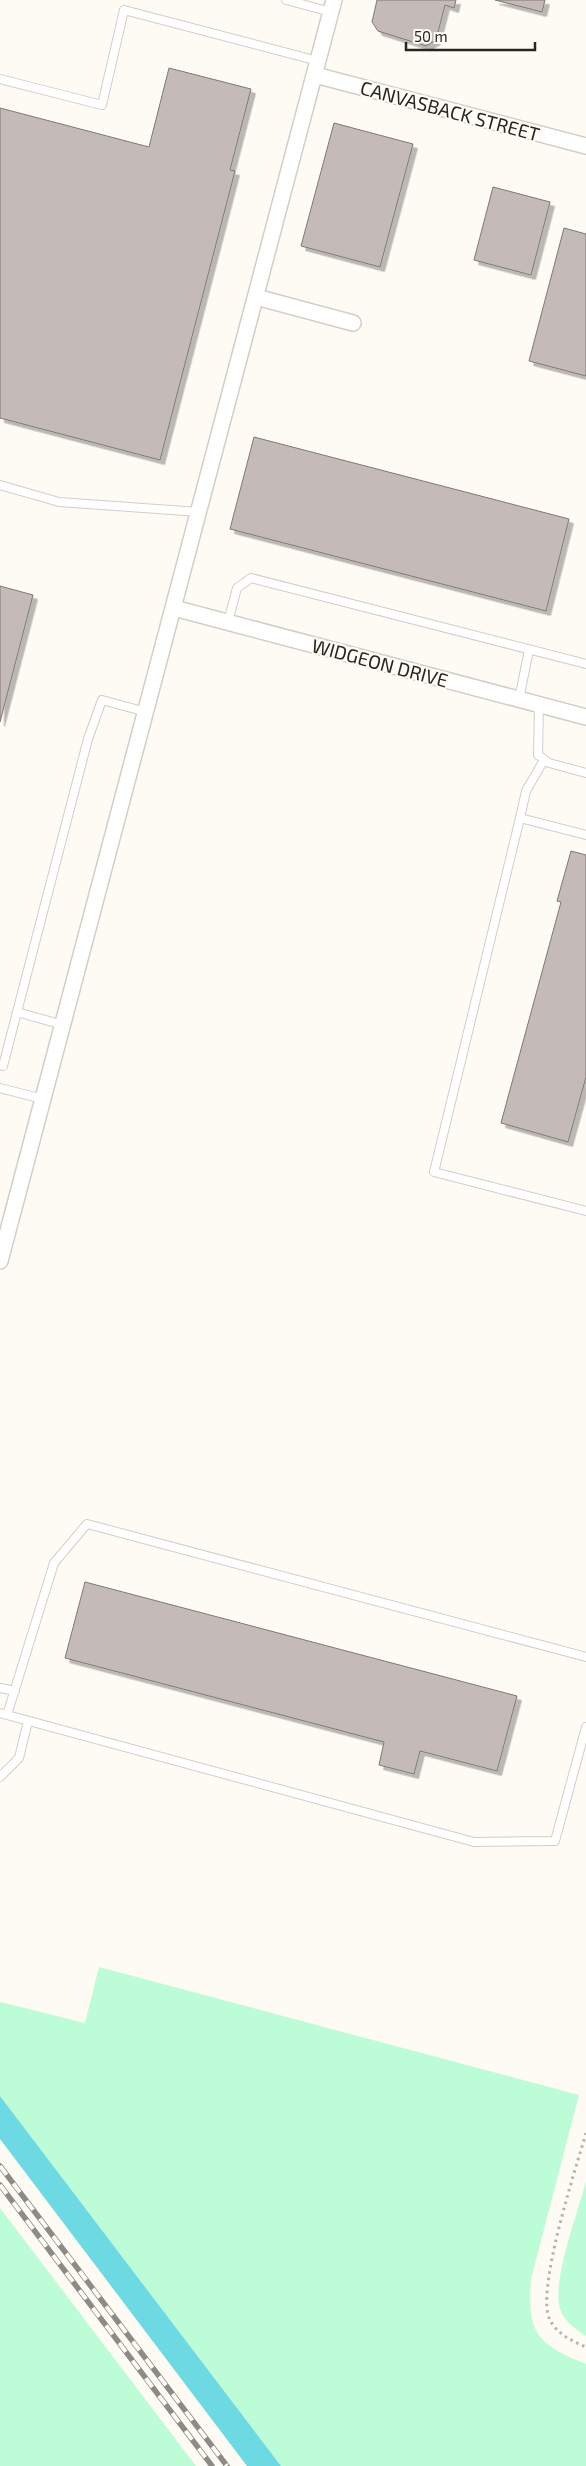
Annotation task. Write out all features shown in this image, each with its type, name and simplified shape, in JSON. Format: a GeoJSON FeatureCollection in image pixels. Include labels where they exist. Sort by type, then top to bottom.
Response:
{"type":"FeatureCollection","features":[{"type":"Feature","properties":{"kind":"street"},"geometry":{"type":"LineString","coordinates":[[0,1261],[332,6]]}},
{"type":"Feature","properties":{"kind":"street","name":"CANVASBACK STREET"},"geometry":{"type":"LineString","coordinates":[[317,68],[586,146]]}},
{"type":"Feature","properties":{"kind":"street"},"geometry":{"type":"LineString","coordinates":[[256,297],[353,323]]}},
{"type":"Feature","properties":{"kind":"street","name":"WIDGEON DRIVE"},"geometry":{"type":"LineString","coordinates":[[174,608],[586,717]]}},
{"type":"Feature","properties":{"kind":"lane"},"geometry":{"type":"LineString","coordinates":[[286,0],[332,6]]}},
{"type":"Feature","properties":{"kind":"lane"},"geometry":{"type":"LineString","coordinates":[[0,79],[102,105],[124,10],[317,68]]}},
{"type":"Feature","properties":{"kind":"lane"},"geometry":{"type":"LineString","coordinates":[[0,485],[59,502],[199,512]]}},
{"type":"Feature","properties":{"kind":"lane"},"geometry":{"type":"LineString","coordinates":[[228,622],[237,588],[251,578],[586,664]]}},
{"type":"Feature","properties":{"kind":"lane"},"geometry":{"type":"LineString","coordinates":[[518,699],[529,650]]}},
{"type":"Feature","properties":{"kind":"lane"},"geometry":{"type":"LineString","coordinates":[[2,1066],[88,739],[102,700],[146,712]]}},
{"type":"Feature","properties":{"kind":"lane"},"geometry":{"type":"LineString","coordinates":[[539,704],[538,755],[544,760],[586,773]]}},
{"type":"Feature","properties":{"kind":"lane"},"geometry":{"type":"LineString","coordinates":[[544,760],[526,791],[434,1172],[586,1211]]}},
{"type":"Feature","properties":{"kind":"lane"},"geometry":{"type":"LineString","coordinates":[[520,818],[586,835]]}},
{"type":"Feature","properties":{"kind":"lane"},"geometry":{"type":"LineString","coordinates":[[17,1012],[63,1024]]}},
{"type":"Feature","properties":{"kind":"lane"},"geometry":{"type":"LineString","coordinates":[[0,1088],[43,1099]]}},
{"type":"Feature","properties":{"kind":"lane"},"geometry":{"type":"LineString","coordinates":[[586,1657],[87,1524],[54,1563],[15,1691],[4,1714],[474,1842],[555,1841],[586,1727]]}},
{"type":"Feature","properties":{"kind":"lane"},"geometry":{"type":"LineString","coordinates":[[0,1688],[15,1691]]}},
{"type":"Feature","properties":{"kind":"lane"},"geometry":{"type":"LineString","coordinates":[[0,1777],[19,1758],[28,1720]]}},
{"type":"Feature","properties":{"kind":"path"},"geometry":{"type":"LineString","coordinates":[[586,2133],[546,2284],[545,2304],[550,2320],[559,2332],[573,2342],[586,2347]]}},
{"type":"Feature","properties":{"kind":"green space"},"geometry":{"type":"Polygon","coordinates":[[[99,1967],[579,2095],[531,2279],[530,2297],[533,2324],[538,2334],[556,2350],[586,2364],[586,2466],[281,2466],[0,2096],[0,2002],[85,2023],[99,1967]]]}},
{"type":"Feature","properties":{"kind":"green space"},"geometry":{"type":"Polygon","coordinates":[[[586,2181],[586,2336],[573,2327],[563,2315],[559,2305],[558,2292],[563,2261],[586,2181]]]}},
{"type":"Feature","properties":{"kind":"green space"},"geometry":{"type":"Polygon","coordinates":[[[0,2208],[196,2466],[0,2466],[0,2208]]]}},
{"type":"Feature","properties":{"kind":"water"},"geometry":{"type":"Polygon","coordinates":[[[0,2096],[281,2466],[247,2466],[0,2139],[0,2096]]]}},
{"type":"Feature","properties":{"kind":"building"},"geometry":{"type":"Polygon","coordinates":[[[377,0],[456,0],[454,8],[445,5],[436,40],[426,46],[378,31],[372,22],[377,0]]]}},
{"type":"Feature","properties":{"kind":"building"},"geometry":{"type":"Polygon","coordinates":[[[495,0],[545,0],[542,12],[495,0]]]}},
{"type":"Feature","properties":{"kind":"building"},"geometry":{"type":"Polygon","coordinates":[[[169,68],[251,89],[230,170],[235,171],[160,460],[0,418],[0,108],[149,147],[169,68]]]}},
{"type":"Feature","properties":{"kind":"building"},"geometry":{"type":"Polygon","coordinates":[[[334,123],[413,144],[380,267],[301,246],[334,123]]]}},
{"type":"Feature","properties":{"kind":"building"},"geometry":{"type":"Polygon","coordinates":[[[493,187],[550,202],[531,275],[474,260],[493,187]]]}},
{"type":"Feature","properties":{"kind":"building"},"geometry":{"type":"Polygon","coordinates":[[[564,228],[586,234],[586,376],[529,361],[564,228]]]}},
{"type":"Feature","properties":{"kind":"building"},"geometry":{"type":"Polygon","coordinates":[[[254,437],[569,519],[546,611],[230,529],[254,437]]]}},
{"type":"Feature","properties":{"kind":"building"},"geometry":{"type":"Polygon","coordinates":[[[0,586],[33,595],[0,722],[0,586]]]}},
{"type":"Feature","properties":{"kind":"building"},"geometry":{"type":"Polygon","coordinates":[[[571,851],[586,855],[586,1077],[568,1142],[501,1123],[561,902],[557,901],[571,851]]]}},
{"type":"Feature","properties":{"kind":"building"},"geometry":{"type":"Polygon","coordinates":[[[85,1582],[517,1696],[497,1771],[420,1751],[414,1774],[379,1765],[384,1742],[65,1658],[85,1582]]]}},
{"type":"Feature","properties":{"kind":"railway"},"geometry":{"type":"LineString","coordinates":[[0,2166],[227,2466]]}},
{"type":"Feature","properties":{"kind":"railway"},"geometry":{"type":"LineString","coordinates":[[0,2185],[212,2466]]}}]}
